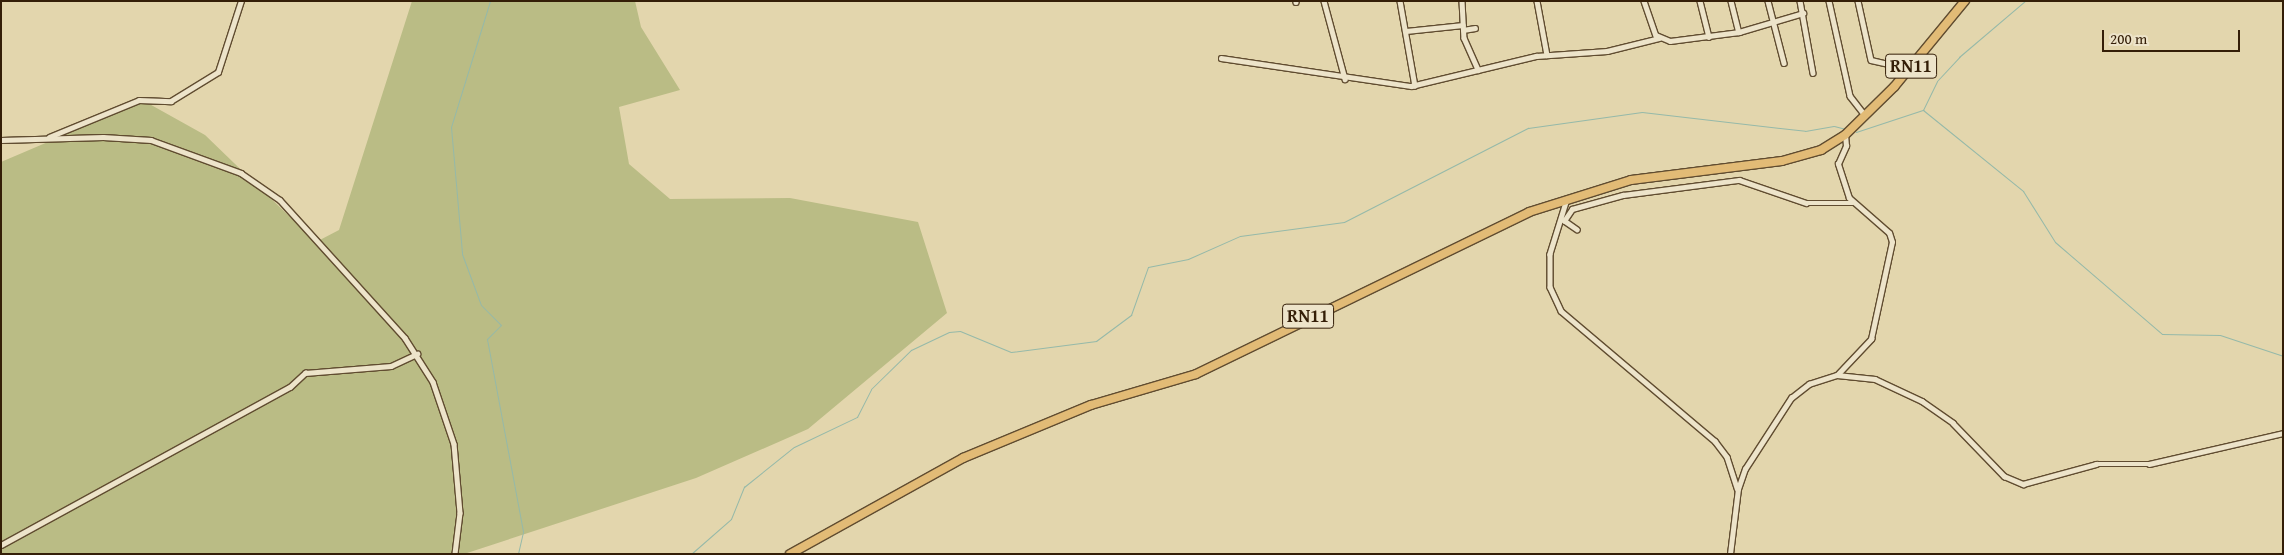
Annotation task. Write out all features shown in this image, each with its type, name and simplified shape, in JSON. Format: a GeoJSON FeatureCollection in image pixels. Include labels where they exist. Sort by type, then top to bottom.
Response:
{"type":"FeatureCollection","features":[{"type":"Feature","properties":{"kind":"main road","name":"RN11"},"geometry":{"type":"LineString","coordinates":[[790,554],[963,458],[1091,405],[1196,374],[1492,228],[1568,199],[1653,176],[1796,159],[1820,150],[1844,134],[1865,115],[1901,78],[1965,1]]}},
{"type":"Feature","properties":{"kind":"street"},"geometry":{"type":"LineString","coordinates":[[46,139],[139,100],[170,101],[218,72],[241,1]]}},
{"type":"Feature","properties":{"kind":"street"},"geometry":{"type":"LineString","coordinates":[[1324,1],[1345,80]]}},
{"type":"Feature","properties":{"kind":"street"},"geometry":{"type":"LineString","coordinates":[[1400,1],[1415,86]]}},
{"type":"Feature","properties":{"kind":"street"},"geometry":{"type":"LineString","coordinates":[[1462,1],[1463,27],[1470,59],[1478,70]]}},
{"type":"Feature","properties":{"kind":"street"},"geometry":{"type":"LineString","coordinates":[[1537,1],[1547,55]]}},
{"type":"Feature","properties":{"kind":"street"},"geometry":{"type":"LineString","coordinates":[[1644,1],[1660,38]]}},
{"type":"Feature","properties":{"kind":"street"},"geometry":{"type":"LineString","coordinates":[[1700,1],[1709,37]]}},
{"type":"Feature","properties":{"kind":"street"},"geometry":{"type":"LineString","coordinates":[[1731,1],[1739,32]]}},
{"type":"Feature","properties":{"kind":"street"},"geometry":{"type":"LineString","coordinates":[[1768,1],[1784,63]]}},
{"type":"Feature","properties":{"kind":"street"},"geometry":{"type":"LineString","coordinates":[[1800,1],[1813,73]]}},
{"type":"Feature","properties":{"kind":"street"},"geometry":{"type":"LineString","coordinates":[[1829,1],[1850,96],[1865,115]]}},
{"type":"Feature","properties":{"kind":"street"},"geometry":{"type":"LineString","coordinates":[[1858,1],[1870,60],[1889,64],[1901,78]]}},
{"type":"Feature","properties":{"kind":"street"},"geometry":{"type":"LineString","coordinates":[[1222,58],[1257,60],[1345,80],[1415,86],[1547,55],[1607,51],[1660,38],[1709,37],[1739,32],[1803,13]]}},
{"type":"Feature","properties":{"kind":"street"},"geometry":{"type":"LineString","coordinates":[[1406,31],[1463,27],[1476,28]]}},
{"type":"Feature","properties":{"kind":"street"},"geometry":{"type":"LineString","coordinates":[[1837,375],[1871,339],[1891,248],[1889,233],[1852,203],[1838,164],[1846,146],[1844,134]]}},
{"type":"Feature","properties":{"kind":"street"},"geometry":{"type":"LineString","coordinates":[[1,140],[151,140],[196,153],[242,173],[280,200],[417,354],[442,403],[454,444],[460,513],[456,554]]}},
{"type":"Feature","properties":{"kind":"street"},"geometry":{"type":"LineString","coordinates":[[1577,230],[1564,221],[1572,209],[1622,195],[1739,180],[1806,203],[1852,203]]}},
{"type":"Feature","properties":{"kind":"street"},"geometry":{"type":"LineString","coordinates":[[1568,199],[1550,254],[1550,287],[1561,311],[1722,448],[1738,489]]}},
{"type":"Feature","properties":{"kind":"street"},"geometry":{"type":"LineString","coordinates":[[1,545],[290,387],[305,373],[392,366],[417,354]]}},
{"type":"Feature","properties":{"kind":"street"},"geometry":{"type":"LineString","coordinates":[[1730,554],[1738,489],[1791,398],[1809,384],[1837,375],[1875,378],[1922,401],[1953,423],[2004,476],[2023,484],[2096,464],[2149,464],[2283,433]]}},
{"type":"Feature","properties":{"kind":"green space"},"geometry":{"type":"Polygon","coordinates":[[[412,1],[635,1],[641,27],[680,90],[619,107],[629,164],[670,199],[790,198],[918,222],[947,313],[808,429],[696,478],[464,554],[1,554],[1,162],[144,101],[205,135],[316,242],[339,230],[412,1]]]}},
{"type":"Feature","properties":{"kind":"waterway"},"geometry":{"type":"LineString","coordinates":[[490,1],[451,127],[462,254],[481,305],[501,325],[487,339],[523,532],[518,554]]}},
{"type":"Feature","properties":{"kind":"waterway"},"geometry":{"type":"LineString","coordinates":[[1923,110],[1937,81],[1959,57],[2025,1]]}},
{"type":"Feature","properties":{"kind":"waterway"},"geometry":{"type":"LineString","coordinates":[[1856,132],[1923,110],[2023,191],[2055,242],[2162,334],[2220,335],[2283,356]]}},
{"type":"Feature","properties":{"kind":"waterway"},"geometry":{"type":"LineString","coordinates":[[691,554],[731,519],[744,487],[794,447],[857,417],[871,389],[911,350],[949,332],[960,331],[1011,352],[1096,341],[1131,315],[1148,267],[1188,259],[1240,236],[1344,222],[1528,128],[1642,112],[1805,131],[1834,126],[1845,129]]}},
{"type":"Feature","properties":{"kind":"waterway"},"geometry":{"type":"LineString","coordinates":[[610,554],[637,554]]}}]}
